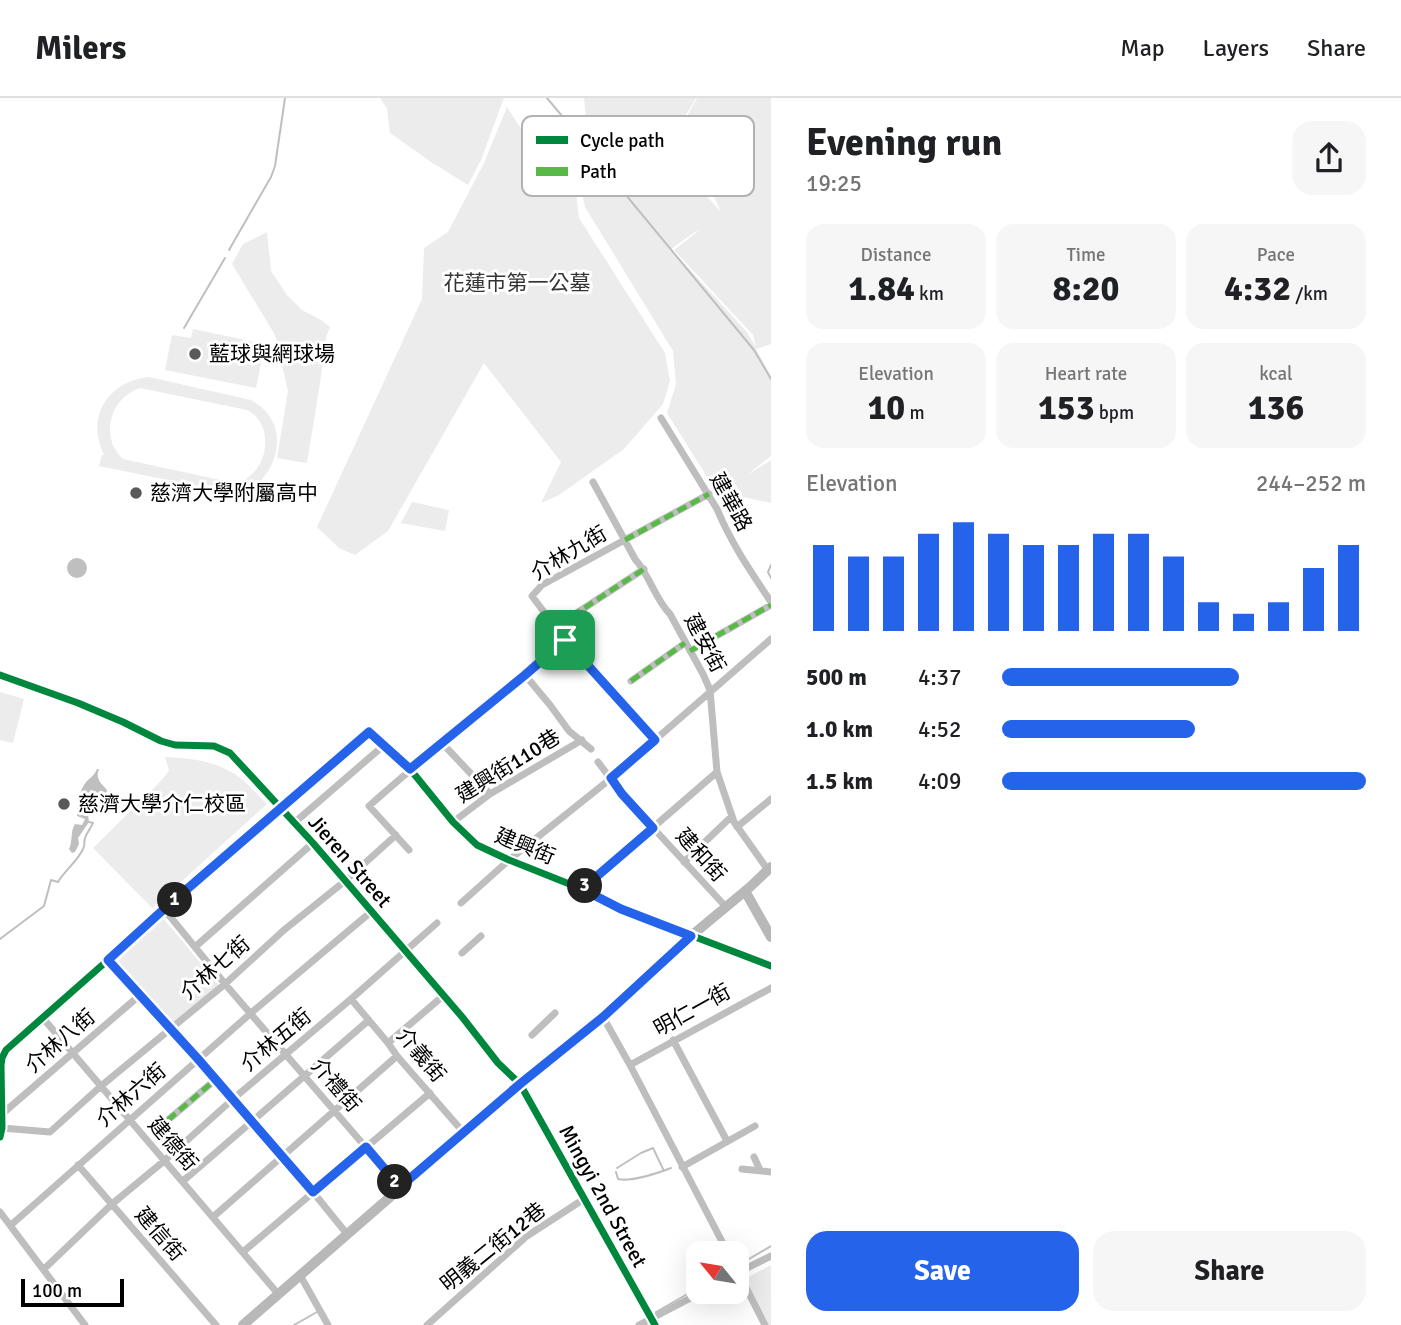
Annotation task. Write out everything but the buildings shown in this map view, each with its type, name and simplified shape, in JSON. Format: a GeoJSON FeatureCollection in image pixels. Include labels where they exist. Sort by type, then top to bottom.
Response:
{"type":"FeatureCollection","features":[{"type":"Feature","properties":{"kind":"street","name":"建華路"},"geometry":{"type":"LineString","coordinates":[[661,418],[709,494],[748,570],[771,604]]}},
{"type":"Feature","properties":{"kind":"street","name":"建安街"},"geometry":{"type":"LineString","coordinates":[[593,482],[703,674],[710,690],[717,772],[732,817],[769,869]]}},
{"type":"Feature","properties":{"kind":"street","name":"介林九街"},"geometry":{"type":"LineString","coordinates":[[565,640],[532,596],[542,585],[709,494]]}},
{"type":"Feature","properties":{"kind":"street"},"geometry":{"type":"LineString","coordinates":[[572,616],[644,569]]}},
{"type":"Feature","properties":{"kind":"street"},"geometry":{"type":"LineString","coordinates":[[690,651],[771,604]]}},
{"type":"Feature","properties":{"kind":"street"},"geometry":{"type":"LineString","coordinates":[[461,903],[771,639]]}},
{"type":"Feature","properties":{"kind":"street"},"geometry":{"type":"LineString","coordinates":[[409,850],[369,806],[565,640],[655,740]]}},
{"type":"Feature","properties":{"kind":"street"},"geometry":{"type":"LineString","coordinates":[[631,681],[685,643]]}},
{"type":"Feature","properties":{"kind":"street","name":"Jieren Street"},"geometry":{"type":"LineString","coordinates":[[0,675],[124,722],[161,741],[175,745],[214,746],[230,753],[313,843],[498,1062],[520,1084]]}},
{"type":"Feature","properties":{"kind":"street"},"geometry":{"type":"LineString","coordinates":[[525,675],[569,731],[592,749]]}},
{"type":"Feature","properties":{"kind":"street"},"geometry":{"type":"LineString","coordinates":[[1,1132],[2,1058],[6,1050],[42,1017],[369,732],[410,769]]}},
{"type":"Feature","properties":{"kind":"street","name":"建興街110巷"},"geometry":{"type":"LineString","coordinates":[[453,822],[490,794],[582,740]]}},
{"type":"Feature","properties":{"kind":"street"},"geometry":{"type":"LineString","coordinates":[[442,743],[490,794]]}},
{"type":"Feature","properties":{"kind":"street"},"geometry":{"type":"LineString","coordinates":[[294,823],[383,746]]}},
{"type":"Feature","properties":{"kind":"street","name":"建和街"},"geometry":{"type":"LineString","coordinates":[[598,762],[622,794],[726,907]]}},
{"type":"Feature","properties":{"kind":"street","name":"建興街"},"geometry":{"type":"LineString","coordinates":[[410,769],[453,822],[477,845],[582,889],[621,909],[771,966]]}},
{"type":"Feature","properties":{"kind":"street"},"geometry":{"type":"LineString","coordinates":[[582,889],[717,772]]}},
{"type":"Feature","properties":{"kind":"street"},"geometry":{"type":"LineString","coordinates":[[737,827],[771,799]]}},
{"type":"Feature","properties":{"kind":"street"},"geometry":{"type":"LineString","coordinates":[[684,862],[732,817]]}},
{"type":"Feature","properties":{"kind":"street","name":"介林七街"},"geometry":{"type":"LineString","coordinates":[[1,1132],[50,1132],[396,835]]}},
{"type":"Feature","properties":{"kind":"street"},"geometry":{"type":"LineString","coordinates":[[195,947],[313,843]]}},
{"type":"Feature","properties":{"kind":"street"},"geometry":{"type":"LineString","coordinates":[[243,1325],[520,1084],[603,1017],[769,869]]}},
{"type":"Feature","properties":{"kind":"street"},"geometry":{"type":"LineString","coordinates":[[748,889],[771,927]]}},
{"type":"Feature","properties":{"kind":"street"},"geometry":{"type":"LineString","coordinates":[[748,889],[771,937]]}},
{"type":"Feature","properties":{"kind":"street","name":"介禮街"},"geometry":{"type":"LineString","coordinates":[[164,909],[400,1187]]}},
{"type":"Feature","properties":{"kind":"street","name":"介林六街"},"geometry":{"type":"LineString","coordinates":[[11,1225],[129,1119],[372,911]]}},
{"type":"Feature","properties":{"kind":"street","name":"介林五街"},"geometry":{"type":"LineString","coordinates":[[44,1269],[112,1204],[437,923]]}},
{"type":"Feature","properties":{"kind":"street"},"geometry":{"type":"LineString","coordinates":[[462,953],[481,936]]}},
{"type":"Feature","properties":{"kind":"street"},"geometry":{"type":"LineString","coordinates":[[108,960],[233,1099],[347,1234]]}},
{"type":"Feature","properties":{"kind":"street","name":"明仁一街"},"geometry":{"type":"LineString","coordinates":[[629,1065],[771,988]]}},
{"type":"Feature","properties":{"kind":"street","name":"介林八街"},"geometry":{"type":"LineString","coordinates":[[2,1114],[140,995]]}},
{"type":"Feature","properties":{"kind":"street"},"geometry":{"type":"LineString","coordinates":[[388,1043],[443,996]]}},
{"type":"Feature","properties":{"kind":"street","name":"介義街"},"geometry":{"type":"LineString","coordinates":[[351,999],[464,1133]]}},
{"type":"Feature","properties":{"kind":"street"},"geometry":{"type":"LineString","coordinates":[[532,1035],[555,1013]]}},
{"type":"Feature","properties":{"kind":"street","name":"建德街"},"geometry":{"type":"LineString","coordinates":[[42,1017],[279,1295]]}},
{"type":"Feature","properties":{"kind":"street"},"geometry":{"type":"LineString","coordinates":[[603,1017],[722,1241]]}},
{"type":"Feature","properties":{"kind":"street"},"geometry":{"type":"LineString","coordinates":[[183,1181],[369,1020]]}},
{"type":"Feature","properties":{"kind":"street"},"geometry":{"type":"LineString","coordinates":[[673,1040],[727,1141]]}},
{"type":"Feature","properties":{"kind":"street"},"geometry":{"type":"LineString","coordinates":[[213,1217],[397,1056]]}},
{"type":"Feature","properties":{"kind":"street"},"geometry":{"type":"LineString","coordinates":[[168,1120],[215,1080]]}},
{"type":"Feature","properties":{"kind":"street","name":"Mingyi 2nd Street"},"geometry":{"type":"LineString","coordinates":[[520,1084],[653,1322]]}},
{"type":"Feature","properties":{"kind":"street"},"geometry":{"type":"LineString","coordinates":[[243,1252],[430,1093]]}},
{"type":"Feature","properties":{"kind":"street"},"geometry":{"type":"LineString","coordinates":[[682,1167],[755,1126]]}},
{"type":"Feature","properties":{"kind":"street"},"geometry":{"type":"LineString","coordinates":[[754,1157],[760,1170]]}},
{"type":"Feature","properties":{"kind":"street","name":"建信街"},"geometry":{"type":"LineString","coordinates":[[78,1165],[216,1325]]}},
{"type":"Feature","properties":{"kind":"street"},"geometry":{"type":"LineString","coordinates":[[742,1169],[771,1172]]}},
{"type":"Feature","properties":{"kind":"street","name":"明義二街12巷"},"geometry":{"type":"LineString","coordinates":[[427,1325],[527,1236],[584,1199]]}},
{"type":"Feature","properties":{"kind":"street"},"geometry":{"type":"LineString","coordinates":[[0,1212],[85,1325]]}},
{"type":"Feature","properties":{"kind":"street"},"geometry":{"type":"LineString","coordinates":[[749,1266],[771,1256]]}},
{"type":"Feature","properties":{"kind":"street"},"geometry":{"type":"LineString","coordinates":[[300,1275],[328,1325]]}},
{"type":"Feature","properties":{"kind":"street"},"geometry":{"type":"LineString","coordinates":[[749,1295],[765,1325]]}},
{"type":"Feature","properties":{"kind":"street"},"geometry":{"type":"LineString","coordinates":[[639,1325],[653,1322],[686,1302]]}},
{"type":"Feature","properties":{"kind":"green space"},"geometry":{"type":"Polygon","coordinates":[[[380,98],[504,98],[481,160],[468,185],[390,133],[387,109],[380,98]]]}},
{"type":"Feature","properties":{"kind":"green space","name":"花蓮市第一公墓"},"geometry":{"type":"Polygon","coordinates":[[[584,98],[696,98],[685,116],[586,116],[584,98]]]}},
{"type":"Feature","properties":{"kind":"green space","name":"花蓮市第一公墓"},"geometry":{"type":"Polygon","coordinates":[[[697,98],[771,98],[771,344],[756,349],[771,376],[771,456],[747,475],[771,460],[771,503],[743,497],[735,484],[719,496],[667,413],[676,384],[673,351],[585,207],[583,198],[707,196],[721,212],[714,196],[754,196],[754,116],[687,116],[697,98]],[[701,229],[671,249],[747,332],[756,347],[753,335],[674,250],[701,229]]]}},
{"type":"Feature","properties":{"kind":"green space","name":"花蓮市第一公墓"},"geometry":{"type":"Polygon","coordinates":[[[507,107],[522,130],[522,196],[576,196],[579,218],[665,353],[670,381],[663,404],[624,449],[559,495],[541,503],[561,462],[484,363],[388,531],[355,555],[339,548],[317,527],[422,299],[424,248],[448,232],[484,163],[507,107]]]}},
{"type":"Feature","properties":{"kind":"green space"},"geometry":{"type":"Polygon","coordinates":[[[267,232],[271,271],[287,295],[302,310],[330,327],[326,337],[307,463],[277,458],[288,391],[275,335],[232,264],[243,244],[267,232]]]}},
{"type":"Feature","properties":{"kind":"green space"},"geometry":{"type":"Polygon","coordinates":[[[193,329],[265,344],[256,388],[165,370],[172,335],[191,338],[193,329]]]}},
{"type":"Feature","properties":{"kind":"green space"},"geometry":{"type":"Polygon","coordinates":[[[149,377],[251,400],[262,408],[275,429],[277,441],[272,465],[255,486],[258,487],[256,498],[99,466],[104,455],[97,427],[104,403],[112,393],[135,380],[149,377]],[[140,388],[121,400],[115,409],[111,419],[111,440],[123,459],[234,483],[254,472],[265,451],[263,427],[247,410],[140,388]]]}},
{"type":"Feature","properties":{"kind":"green space"},"geometry":{"type":"Polygon","coordinates":[[[412,502],[449,510],[445,531],[401,523],[412,502]]]}},
{"type":"Feature","properties":{"kind":"green space"},"geometry":{"type":"Polygon","coordinates":[[[0,692],[24,699],[13,743],[0,740],[0,692]]]}},
{"type":"Feature","properties":{"kind":"green space"},"geometry":{"type":"Polygon","coordinates":[[[165,757],[222,767],[239,777],[267,804],[152,908],[93,848],[169,771],[165,757]]]}},
{"type":"Feature","properties":{"kind":"green space"},"geometry":{"type":"Polygon","coordinates":[[[163,918],[219,985],[171,1026],[116,964],[163,918]]]}},
{"type":"Feature","properties":{"kind":"green space"},"geometry":{"type":"Polygon","coordinates":[[[771,1265],[771,1325],[763,1325],[749,1297],[749,1277],[771,1265]]]}},
{"type":"Feature","properties":{"kind":"shaded area"},"geometry":{"type":"Polygon","coordinates":[[[77,558],[84,561],[87,568],[84,575],[77,578],[70,575],[67,568],[70,561],[77,558]]]}},
{"type":"Feature","properties":{"kind":"shaded area"},"geometry":{"type":"Polygon","coordinates":[[[97,769],[99,781],[107,790],[102,800],[89,808],[89,822],[78,838],[79,844],[75,852],[72,853],[69,849],[73,827],[75,824],[82,825],[85,819],[77,816],[80,794],[97,769]]]}},
{"type":"Feature","properties":{"kind":"waterway"},"geometry":{"type":"LineString","coordinates":[[229,250],[271,177],[285,98]]}},
{"type":"Feature","properties":{"kind":"waterway"},"geometry":{"type":"LineString","coordinates":[[547,98],[562,116]]}},
{"type":"Feature","properties":{"kind":"waterway"},"geometry":{"type":"LineString","coordinates":[[627,196],[754,350],[771,379]]}},
{"type":"Feature","properties":{"kind":"waterway"},"geometry":{"type":"LineString","coordinates":[[184,328],[225,258]]}},
{"type":"Feature","properties":{"kind":"waterway"},"geometry":{"type":"LineString","coordinates":[[771,565],[768,572],[771,578]]}},
{"type":"Feature","properties":{"kind":"waterway"},"geometry":{"type":"LineString","coordinates":[[0,939],[44,906],[51,880],[58,882],[83,849],[93,823],[89,822]]}},
{"type":"Feature","properties":{"kind":"waterway"},"geometry":{"type":"LineString","coordinates":[[617,1168],[653,1148],[664,1171]]}},
{"type":"Feature","properties":{"kind":"waterway"},"geometry":{"type":"LineString","coordinates":[[616,1172],[618,1179],[630,1179],[671,1168]]}},
{"type":"Feature","properties":{"kind":"waterway"},"geometry":{"type":"LineString","coordinates":[[749,1259],[771,1246]]}},
{"type":"Feature","properties":{"kind":"waterway"},"geometry":{"type":"LineString","coordinates":[[656,1312],[686,1295]]}},
{"type":"Feature","properties":{"kind":"waterway"},"geometry":{"type":"LineString","coordinates":[[294,1325],[317,1312]]}},
{"type":"Feature","properties":{"kind":"marked path"},"geometry":{"type":"LineString","coordinates":[[625,540],[709,494]]}},
{"type":"Feature","properties":{"kind":"marked path"},"geometry":{"type":"LineString","coordinates":[[572,616],[644,569]]}},
{"type":"Feature","properties":{"kind":"marked path"},"geometry":{"type":"LineString","coordinates":[[690,651],[771,605]]}},
{"type":"Feature","properties":{"kind":"marked path"},"geometry":{"type":"LineString","coordinates":[[631,681],[685,643]]}},
{"type":"Feature","properties":{"kind":"marked path"},"geometry":{"type":"LineString","coordinates":[[168,1120],[215,1080]]}},
{"type":"Feature","properties":{"kind":"cycle path"},"geometry":{"type":"LineString","coordinates":[[0,675],[78,703],[161,741],[175,745],[214,746],[230,753],[313,843],[463,1018],[498,1063],[520,1084],[655,1325]]}},
{"type":"Feature","properties":{"kind":"cycle path"},"geometry":{"type":"LineString","coordinates":[[0,1137],[1,1065],[6,1050],[369,732],[410,769],[453,822],[477,845],[582,889],[622,909],[771,966]]}},
{"type":"Feature","properties":{"kind":"place","name":"藍球與網球場"},"geometry":{"type":"Point","coordinates":[195,354]}},
{"type":"Feature","properties":{"kind":"place","name":"慈濟大學附屬高中"},"geometry":{"type":"Point","coordinates":[136,493]}},
{"type":"Feature","properties":{"kind":"place","name":"慈濟大學介仁校區"},"geometry":{"type":"Point","coordinates":[64,804]}},
{"type":"Feature","properties":{"kind":"route"},"geometry":{"type":"LineString","coordinates":[[565,640],[655,740],[611,778],[653,828],[582,889],[621,909],[691,936],[603,1017],[400,1187],[366,1147],[313,1192],[108,960],[369,732],[410,769],[565,640]]}}]}
